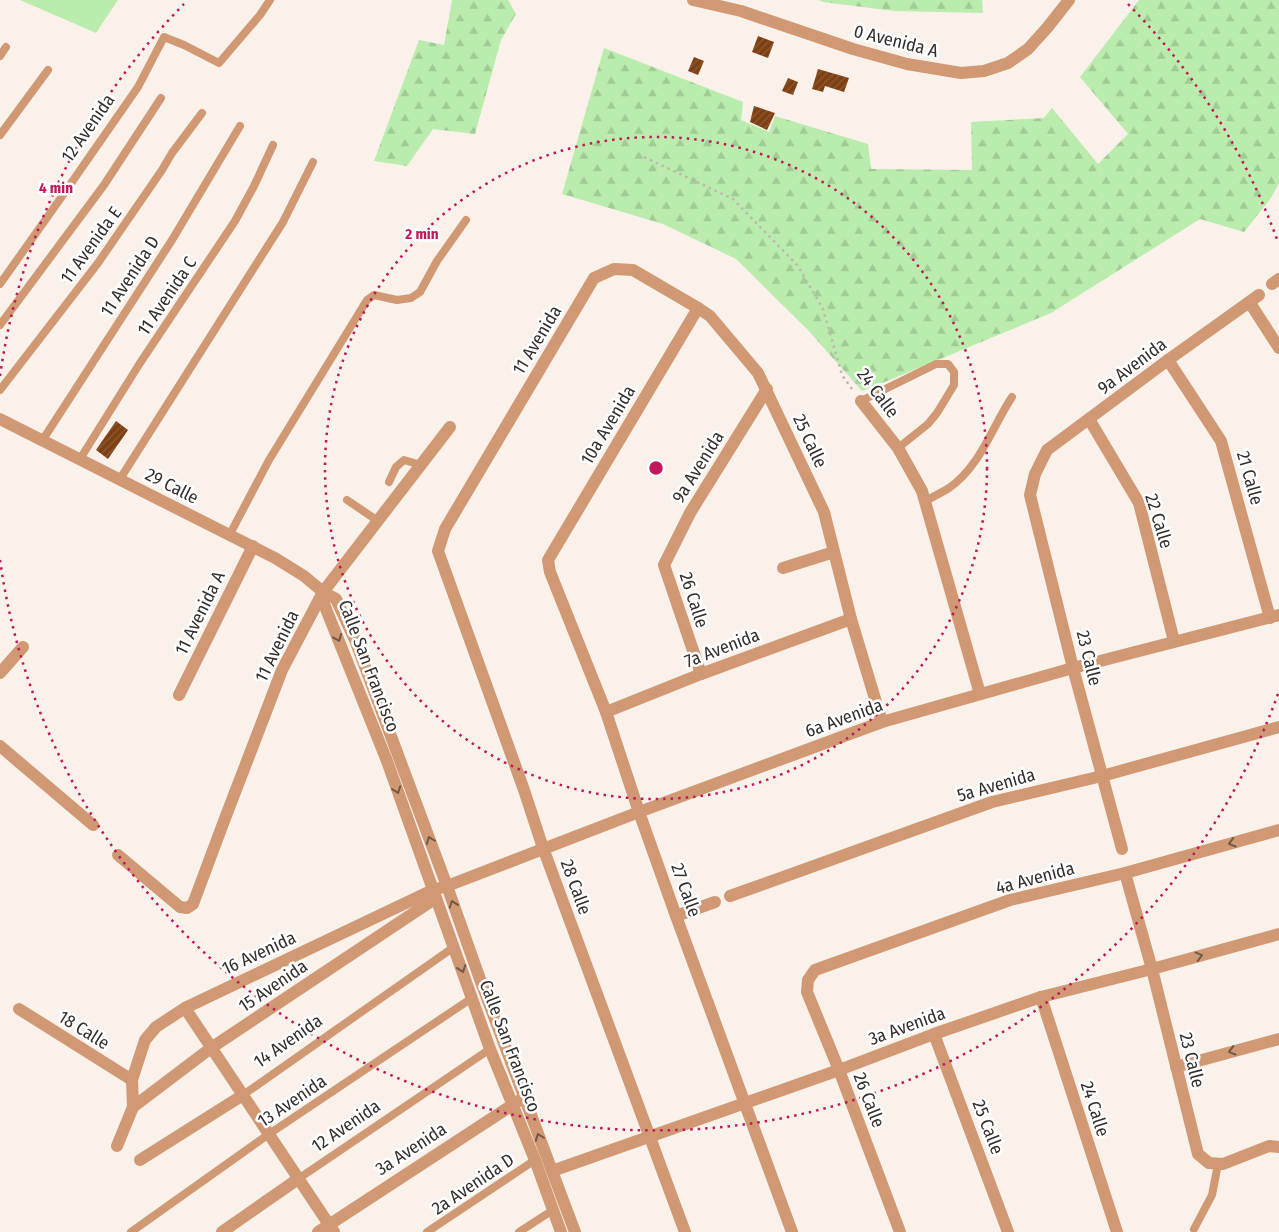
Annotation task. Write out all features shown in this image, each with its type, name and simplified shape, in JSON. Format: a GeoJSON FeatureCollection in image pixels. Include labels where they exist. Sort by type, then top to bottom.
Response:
{"type":"FeatureCollection","features":[{"type":"Feature","properties":{"kind":"street","name":"0 Avenida A"},"geometry":{"type":"LineString","coordinates":[[693,0],[741,11],[853,49],[907,64],[961,73],[984,71],[1008,63],[1028,49],[1069,0]]}},
{"type":"Feature","properties":{"kind":"street","name":"25 Calle"},"geometry":{"type":"LineString","coordinates":[[594,278],[614,269],[633,270],[710,316],[758,373],[824,512],[851,618],[882,722]]}},
{"type":"Feature","properties":{"kind":"street","name":"11 Avenida"},"geometry":{"type":"LineString","coordinates":[[438,552],[445,529],[594,278]]}},
{"type":"Feature","properties":{"kind":"street","name":"9a Avenida"},"geometry":{"type":"LineString","coordinates":[[1035,474],[1047,450],[1254,299],[1279,348]]}},
{"type":"Feature","properties":{"kind":"street","name":"10a Avenida"},"geometry":{"type":"LineString","coordinates":[[548,560],[698,308]]}},
{"type":"Feature","properties":{"kind":"street","name":"21 Calle"},"geometry":{"type":"LineString","coordinates":[[1168,360],[1221,441],[1275,616]]}},
{"type":"Feature","properties":{"kind":"street","name":"9a Avenida"},"geometry":{"type":"LineString","coordinates":[[664,565],[690,513],[767,389]]}},
{"type":"Feature","properties":{"kind":"street","name":"24 Calle"},"geometry":{"type":"LineString","coordinates":[[861,401],[898,448],[922,491],[980,694]]}},
{"type":"Feature","properties":{"kind":"street","name":"29 Calle"},"geometry":{"type":"LineString","coordinates":[[0,418],[253,546],[304,576],[323,592]]}},
{"type":"Feature","properties":{"kind":"street","name":"22 Calle"},"geometry":{"type":"LineString","coordinates":[[1089,419],[1139,503],[1174,641]]}},
{"type":"Feature","properties":{"kind":"street","name":"11 Avenida"},"geometry":{"type":"LineString","coordinates":[[118,855],[180,907],[187,908],[193,904],[282,670],[323,592],[450,427]]}},
{"type":"Feature","properties":{"kind":"street","name":"23 Calle"},"geometry":{"type":"LineString","coordinates":[[1035,474],[1030,495],[1073,668],[1122,849]]}},
{"type":"Feature","properties":{"kind":"street","name":"11 Avenida A"},"geometry":{"type":"LineString","coordinates":[[178,695],[253,546]]}},
{"type":"Feature","properties":{"kind":"street","name":"28 Calle"},"geometry":{"type":"LineString","coordinates":[[438,552],[685,1232]]}},
{"type":"Feature","properties":{"kind":"street"},"geometry":{"type":"LineString","coordinates":[[783,568],[834,552]]}},
{"type":"Feature","properties":{"kind":"street","name":"27 Calle"},"geometry":{"type":"LineString","coordinates":[[548,560],[550,572],[606,712],[676,916],[792,1232]]}},
{"type":"Feature","properties":{"kind":"street","name":"26 Calle"},"geometry":{"type":"LineString","coordinates":[[664,565],[701,674]]}},
{"type":"Feature","properties":{"kind":"street","name":"Calle San Francisco"},"geometry":{"type":"LineString","coordinates":[[323,592],[336,599],[355,640],[447,886],[481,982],[519,1100],[535,1160],[561,1232]]}},
{"type":"Feature","properties":{"kind":"street","name":"Calle San Francisco"},"geometry":{"type":"LineString","coordinates":[[323,592],[324,604],[387,761],[490,1049],[519,1100],[552,1171],[575,1232]]}},
{"type":"Feature","properties":{"kind":"street","name":"6a Avenida"},"geometry":{"type":"LineString","coordinates":[[434,894],[447,886],[544,848],[882,722],[1073,668],[1275,616]]}},
{"type":"Feature","properties":{"kind":"street","name":"7a Avenida"},"geometry":{"type":"LineString","coordinates":[[606,712],[851,618]]}},
{"type":"Feature","properties":{"kind":"street"},"geometry":{"type":"LineString","coordinates":[[0,673],[23,647]]}},
{"type":"Feature","properties":{"kind":"street","name":"5a Avenida"},"geometry":{"type":"LineString","coordinates":[[730,896],[992,802],[1102,776],[1279,727]]}},
{"type":"Feature","properties":{"kind":"street"},"geometry":{"type":"LineString","coordinates":[[0,746],[93,825]]}},
{"type":"Feature","properties":{"kind":"street","name":"4a Avenida"},"geometry":{"type":"LineString","coordinates":[[808,980],[815,970],[1010,900],[1125,873],[1279,830]]}},
{"type":"Feature","properties":{"kind":"street","name":"23 Calle"},"geometry":{"type":"LineString","coordinates":[[1125,873],[1152,969],[1198,1154],[1214,1164]]}},
{"type":"Feature","properties":{"kind":"street","name":"16 Avenida"},"geometry":{"type":"LineString","coordinates":[[132,1080],[145,1040],[156,1027],[185,1008],[434,894]]}},
{"type":"Feature","properties":{"kind":"street","name":"15 Avenida"},"geometry":{"type":"LineString","coordinates":[[133,1107],[212,1048],[434,894]]}},
{"type":"Feature","properties":{"kind":"street"},"geometry":{"type":"LineString","coordinates":[[676,916],[715,902]]}},
{"type":"Feature","properties":{"kind":"street","name":"3a Avenida"},"geometry":{"type":"LineString","coordinates":[[552,1171],[1041,997],[1279,934]]}},
{"type":"Feature","properties":{"kind":"street","name":"26 Calle"},"geometry":{"type":"LineString","coordinates":[[808,980],[807,992],[839,1070],[900,1232]]}},
{"type":"Feature","properties":{"kind":"street","name":"24 Calle"},"geometry":{"type":"LineString","coordinates":[[1041,997],[1117,1232]]}},
{"type":"Feature","properties":{"kind":"street"},"geometry":{"type":"LineString","coordinates":[[185,1008],[298,1179],[327,1229]]}},
{"type":"Feature","properties":{"kind":"street","name":"18 Calle"},"geometry":{"type":"LineString","coordinates":[[19,1009],[132,1080]]}},
{"type":"Feature","properties":{"kind":"street","name":"25 Calle"},"geometry":{"type":"LineString","coordinates":[[934,1034],[1008,1232]]}},
{"type":"Feature","properties":{"kind":"street"},"geometry":{"type":"LineString","coordinates":[[1176,1067],[1279,1039]]}},
{"type":"Feature","properties":{"kind":"street"},"geometry":{"type":"LineString","coordinates":[[117,1146],[133,1107],[132,1080]]}},
{"type":"Feature","properties":{"kind":"street","name":"14 Avenida"},"geometry":{"type":"LineString","coordinates":[[140,1160],[242,1095]]}},
{"type":"Feature","properties":{"kind":"street","name":"3a Avenida"},"geometry":{"type":"LineString","coordinates":[[327,1229],[519,1100]]}},
{"type":"Feature","properties":{"kind":"street"},"geometry":{"type":"LineString","coordinates":[[1214,1164],[1223,1164],[1268,1146],[1279,1147]]}},
{"type":"Feature","properties":{"kind":"street","name":"12 Avenida"},"geometry":{"type":"LineString","coordinates":[[222,1232],[298,1179]]}},
{"type":"Feature","properties":{"kind":"lane","name":"12 Avenida"},"geometry":{"type":"LineString","coordinates":[[0,284],[138,87],[164,37],[184,44],[218,63],[260,15],[270,0]]}},
{"type":"Feature","properties":{"kind":"lane"},"geometry":{"type":"LineString","coordinates":[[0,56],[6,47]]}},
{"type":"Feature","properties":{"kind":"lane"},"geometry":{"type":"LineString","coordinates":[[0,135],[48,70]]}},
{"type":"Feature","properties":{"kind":"lane"},"geometry":{"type":"LineString","coordinates":[[0,326],[104,185],[161,98]]}},
{"type":"Feature","properties":{"kind":"lane","name":"11 Avenida E"},"geometry":{"type":"LineString","coordinates":[[0,390],[98,264],[202,113]]}},
{"type":"Feature","properties":{"kind":"lane","name":"11 Avenida D"},"geometry":{"type":"LineString","coordinates":[[42,440],[172,240],[240,126]]}},
{"type":"Feature","properties":{"kind":"lane","name":"11 Avenida C"},"geometry":{"type":"LineString","coordinates":[[80,459],[140,363],[234,221],[254,186],[273,145]]}},
{"type":"Feature","properties":{"kind":"lane"},"geometry":{"type":"LineString","coordinates":[[120,479],[283,222],[313,162]]}},
{"type":"Feature","properties":{"kind":"lane"},"geometry":{"type":"LineString","coordinates":[[230,534],[269,460],[367,300],[374,295],[397,300],[411,298],[420,292],[438,261],[466,220]]}},
{"type":"Feature","properties":{"kind":"lane"},"geometry":{"type":"LineString","coordinates":[[861,401],[936,364],[948,364],[954,372],[954,385],[950,392],[928,424],[898,448]]}},
{"type":"Feature","properties":{"kind":"lane"},"geometry":{"type":"LineString","coordinates":[[925,501],[949,488],[972,465],[986,445],[1012,397]]}},
{"type":"Feature","properties":{"kind":"lane"},"geometry":{"type":"LineString","coordinates":[[389,482],[396,467],[404,460],[421,465]]}},
{"type":"Feature","properties":{"kind":"lane"},"geometry":{"type":"LineString","coordinates":[[347,500],[378,521]]}},
{"type":"Feature","properties":{"kind":"lane","name":"14 Avenida"},"geometry":{"type":"LineString","coordinates":[[242,1095],[454,947]]}},
{"type":"Feature","properties":{"kind":"lane","name":"13 Avenida"},"geometry":{"type":"LineString","coordinates":[[131,1232],[268,1134],[472,998]]}},
{"type":"Feature","properties":{"kind":"lane","name":"12 Avenida"},"geometry":{"type":"LineString","coordinates":[[298,1179],[490,1049]]}},
{"type":"Feature","properties":{"kind":"lane","name":"2a Avenida D"},"geometry":{"type":"LineString","coordinates":[[427,1232],[535,1160]]}},
{"type":"Feature","properties":{"kind":"lane"},"geometry":{"type":"LineString","coordinates":[[1194,1229],[1212,1196],[1214,1164]]}},
{"type":"Feature","properties":{"kind":"lane"},"geometry":{"type":"LineString","coordinates":[[519,1232],[553,1210]]}},
{"type":"Feature","properties":{"kind":"path","name":"24 Calle"},"geometry":{"type":"LineString","coordinates":[[644,157],[733,199],[798,266],[822,309],[842,375],[861,401]]}},
{"type":"Feature","properties":{"kind":"green space"},"geometry":{"type":"Polygon","coordinates":[[[20,0],[118,0],[96,33],[20,0]]]}},
{"type":"Feature","properties":{"kind":"green space"},"geometry":{"type":"Polygon","coordinates":[[[452,0],[508,0],[516,14],[501,40],[475,134],[433,129],[407,166],[374,161],[419,40],[444,45],[452,0]]]}},
{"type":"Feature","properties":{"kind":"green space"},"geometry":{"type":"Polygon","coordinates":[[[819,0],[982,0],[983,13],[894,11],[819,0]]]}},
{"type":"Feature","properties":{"kind":"green space"},"geometry":{"type":"Polygon","coordinates":[[[1139,0],[1279,0],[1279,183],[1271,198],[1244,232],[1200,219],[1051,313],[862,391],[808,330],[736,259],[663,224],[562,194],[604,48],[743,102],[741,120],[769,132],[775,116],[868,144],[871,169],[972,170],[971,122],[1044,118],[1052,108],[1098,164],[1128,134],[1080,77],[1139,0]]]}},
{"type":"Feature","properties":{"kind":"building"},"geometry":{"type":"Polygon","coordinates":[[[758,36],[774,42],[768,58],[752,52],[758,36]]]}},
{"type":"Feature","properties":{"kind":"building"},"geometry":{"type":"Polygon","coordinates":[[[694,57],[704,61],[698,75],[688,71],[694,57]]]}},
{"type":"Feature","properties":{"kind":"building"},"geometry":{"type":"Polygon","coordinates":[[[818,69],[849,78],[844,92],[825,86],[823,92],[812,89],[818,69]]]}},
{"type":"Feature","properties":{"kind":"building"},"geometry":{"type":"Polygon","coordinates":[[[788,78],[798,82],[793,95],[782,91],[788,78]]]}},
{"type":"Feature","properties":{"kind":"building"},"geometry":{"type":"Polygon","coordinates":[[[754,106],[775,113],[767,130],[750,122],[754,106]]]}},
{"type":"Feature","properties":{"kind":"building"},"geometry":{"type":"Polygon","coordinates":[[[116,421],[128,430],[108,459],[96,450],[116,421]]]}}]}
